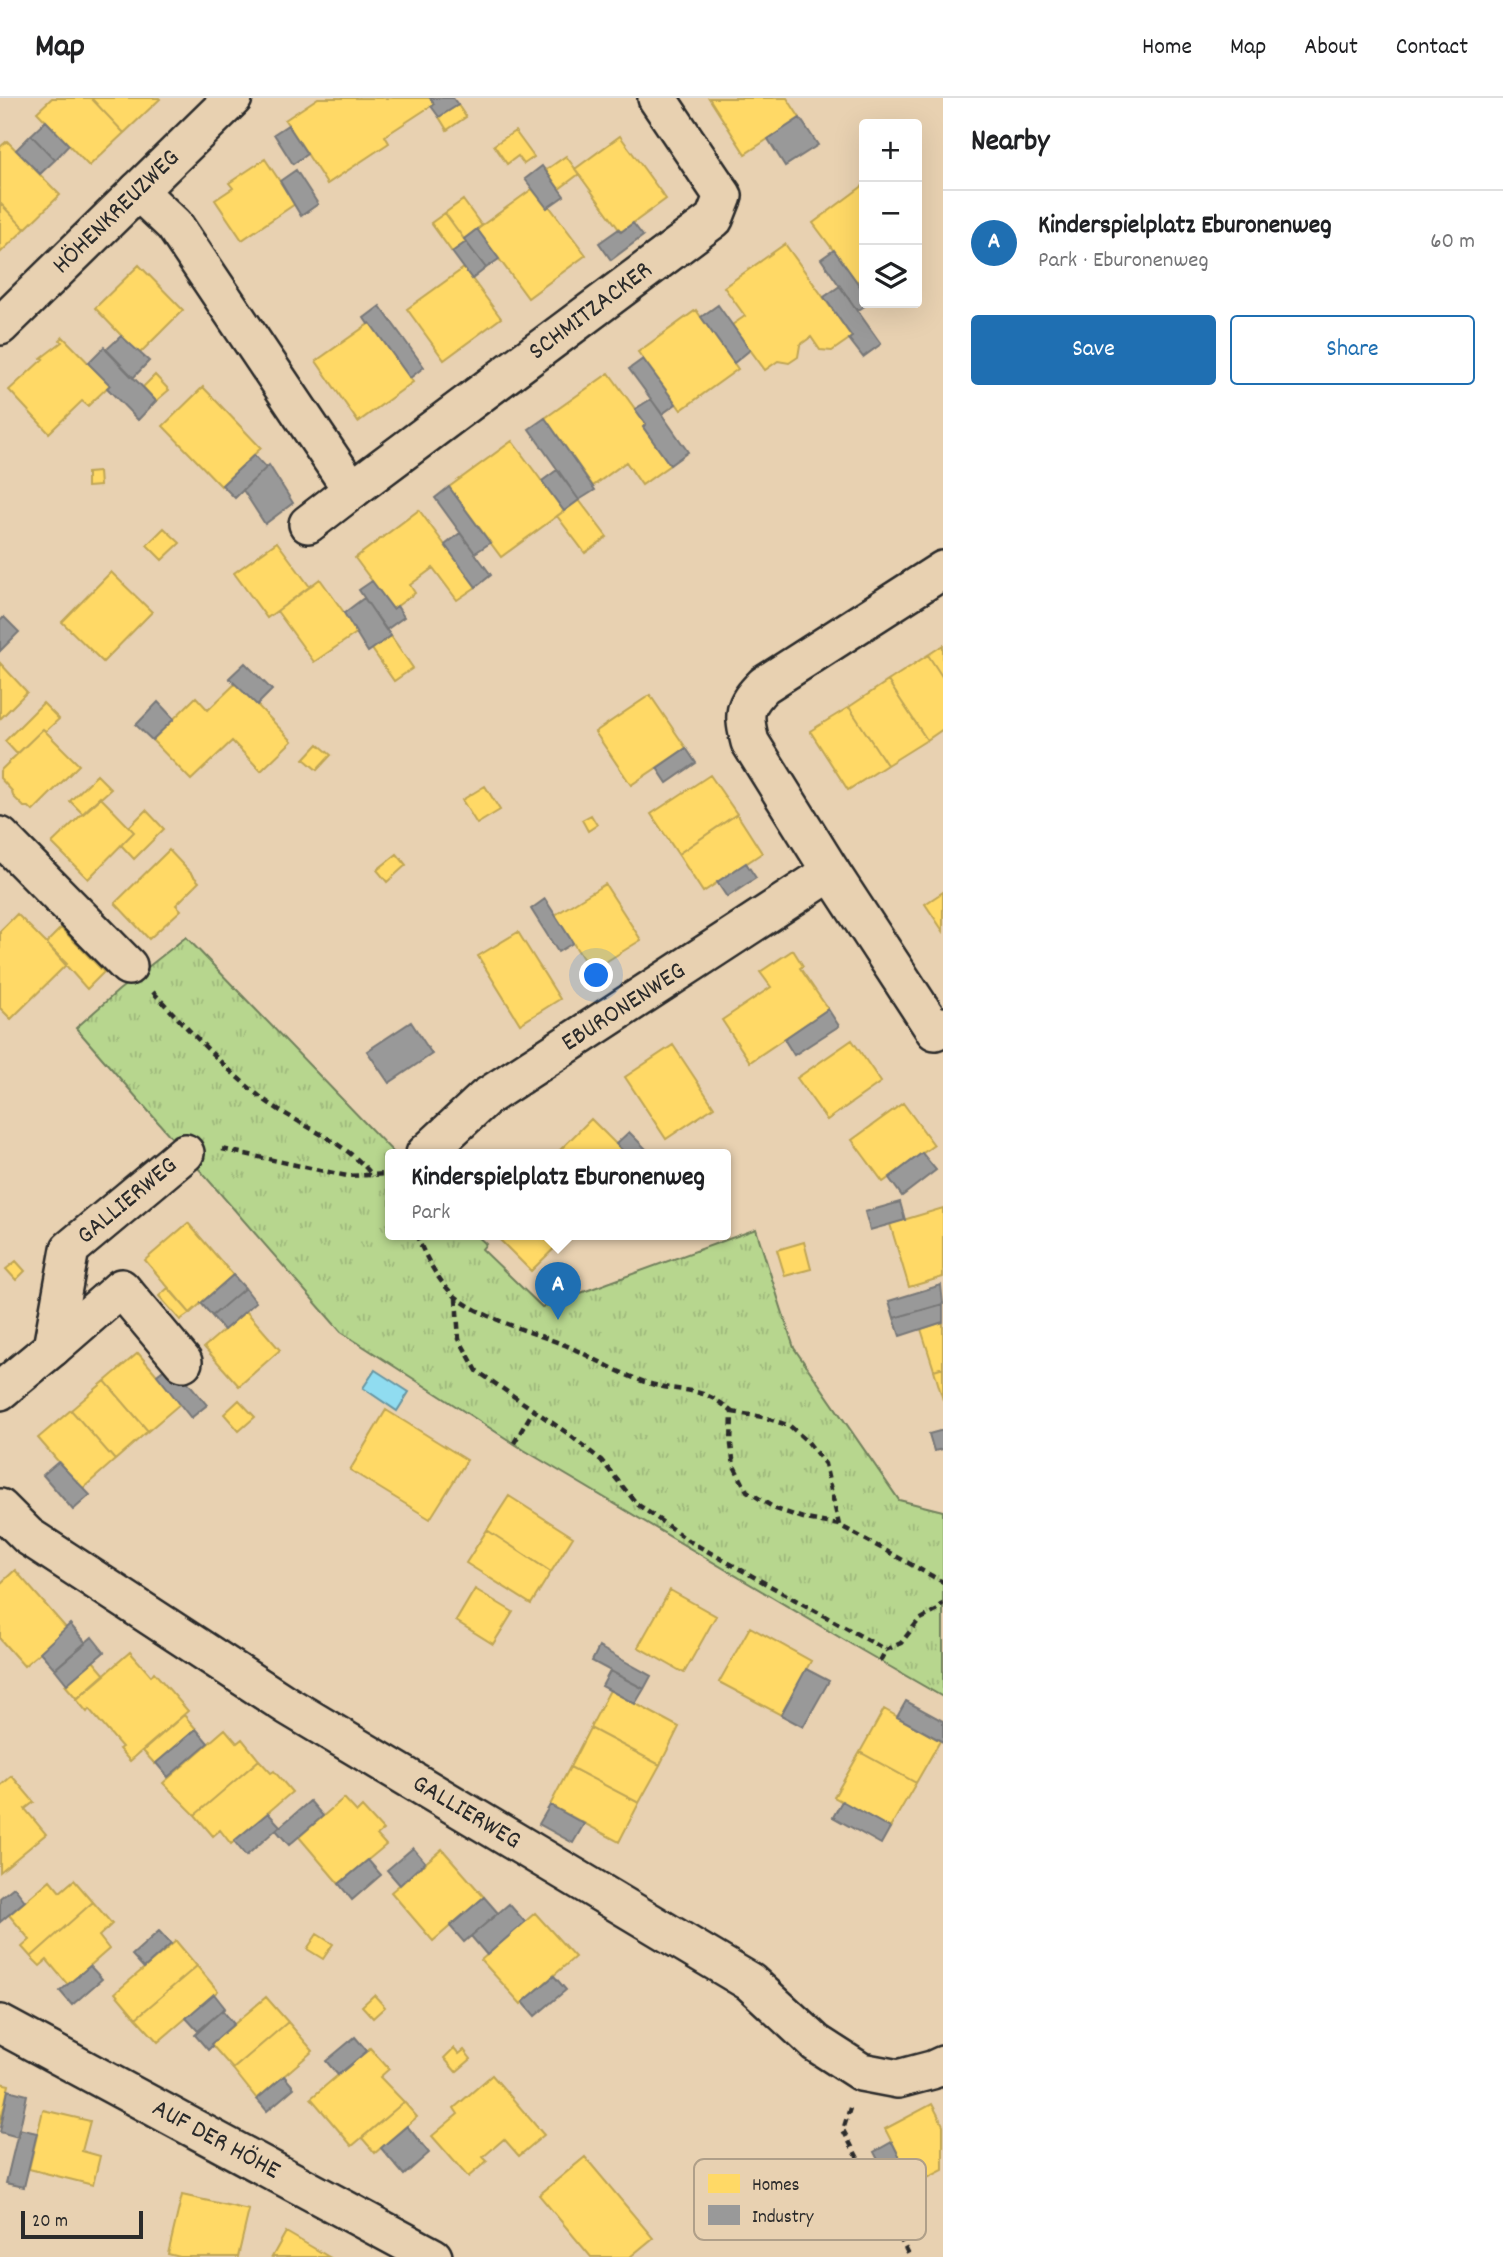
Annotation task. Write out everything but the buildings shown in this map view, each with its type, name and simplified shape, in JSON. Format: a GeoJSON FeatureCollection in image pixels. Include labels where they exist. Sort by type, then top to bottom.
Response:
{"type":"FeatureCollection","features":[{"type":"Feature","properties":{"kind":"street","name":"HÖHENKREUZWEG"},"geometry":{"type":"LineString","coordinates":[[0,326],[233,98]]}},
{"type":"Feature","properties":{"kind":"street","name":"SCHMITZACKER"},"geometry":{"type":"LineString","coordinates":[[308,524],[714,219],[723,196],[657,98]]}},
{"type":"Feature","properties":{"kind":"street"},"geometry":{"type":"LineString","coordinates":[[138,191],[174,225],[352,490]]}},
{"type":"Feature","properties":{"kind":"street"},"geometry":{"type":"LineString","coordinates":[[941,1033],[831,872],[750,742],[744,718],[749,699],[764,685],[943,570]]}},
{"type":"Feature","properties":{"kind":"street"},"geometry":{"type":"LineString","coordinates":[[0,836],[128,966]]}},
{"type":"Feature","properties":{"kind":"street","name":"EBURONENWEG"},"geometry":{"type":"LineString","coordinates":[[430,1149],[485,1098],[831,872]]}},
{"type":"Feature","properties":{"kind":"street","name":"GALLIERWEG"},"geometry":{"type":"LineString","coordinates":[[52,1348],[70,1249],[185,1153]]}},
{"type":"Feature","properties":{"kind":"street"},"geometry":{"type":"LineString","coordinates":[[0,1391],[121,1288],[183,1362]]}},
{"type":"Feature","properties":{"kind":"street","name":"GALLIERWEG"},"geometry":{"type":"LineString","coordinates":[[0,1508],[28,1536],[288,1706],[750,1982],[816,2043],[861,2072],[898,2079],[932,2070],[943,2064]]}},
{"type":"Feature","properties":{"kind":"street","name":"AUF DER HÖHE"},"geometry":{"type":"LineString","coordinates":[[0,2024],[433,2257]]}},
{"type":"Feature","properties":{"kind":"path"},"geometry":{"type":"LineString","coordinates":[[128,966],[202,1045],[259,1096],[341,1146],[373,1176]]}},
{"type":"Feature","properties":{"kind":"path"},"geometry":{"type":"LineString","coordinates":[[185,1153],[205,1146],[347,1176],[385,1175]]}},
{"type":"Feature","properties":{"kind":"path"},"geometry":{"type":"LineString","coordinates":[[419,1240],[434,1270],[456,1297],[489,1315],[567,1346],[637,1380],[662,1388],[693,1390],[720,1401],[732,1412],[790,1426],[808,1442],[825,1464],[839,1525]]}},
{"type":"Feature","properties":{"kind":"path"},"geometry":{"type":"LineString","coordinates":[[456,1297],[459,1339],[477,1371],[567,1433],[601,1460],[637,1504],[689,1541],[886,1650]]}},
{"type":"Feature","properties":{"kind":"path"},"geometry":{"type":"LineString","coordinates":[[513,1443],[533,1411]]}},
{"type":"Feature","properties":{"kind":"path"},"geometry":{"type":"LineString","coordinates":[[732,1412],[731,1445],[734,1466],[747,1491],[776,1509],[806,1519],[839,1525],[943,1582]]}},
{"type":"Feature","properties":{"kind":"path"},"geometry":{"type":"LineString","coordinates":[[880,1661],[886,1650],[901,1643],[919,1620],[938,1610],[943,1603]]}},
{"type":"Feature","properties":{"kind":"path"},"geometry":{"type":"LineString","coordinates":[[858,2159],[843,2130],[861,2072]]}},
{"type":"Feature","properties":{"kind":"path"},"geometry":{"type":"LineString","coordinates":[[901,2240],[910,2257]]}},
{"type":"Feature","properties":{"kind":"green space"},"geometry":{"type":"Polygon","coordinates":[[[186,937],[390,1149],[385,1149],[385,1240],[482,1240],[486,1244],[482,1249],[542,1307],[756,1229],[794,1348],[899,1500],[943,1511],[943,1697],[524,1450],[341,1332],[76,1028],[186,937]]]}},
{"type":"Feature","properties":{"kind":"water"},"geometry":{"type":"Polygon","coordinates":[[[375,1370],[409,1392],[397,1411],[363,1388],[375,1370]]]}},
{"type":"Feature","properties":{"kind":"place","name":"Kinderspielplatz Eburonenweg"},"geometry":{"type":"Point","coordinates":[558,1320]}}]}
